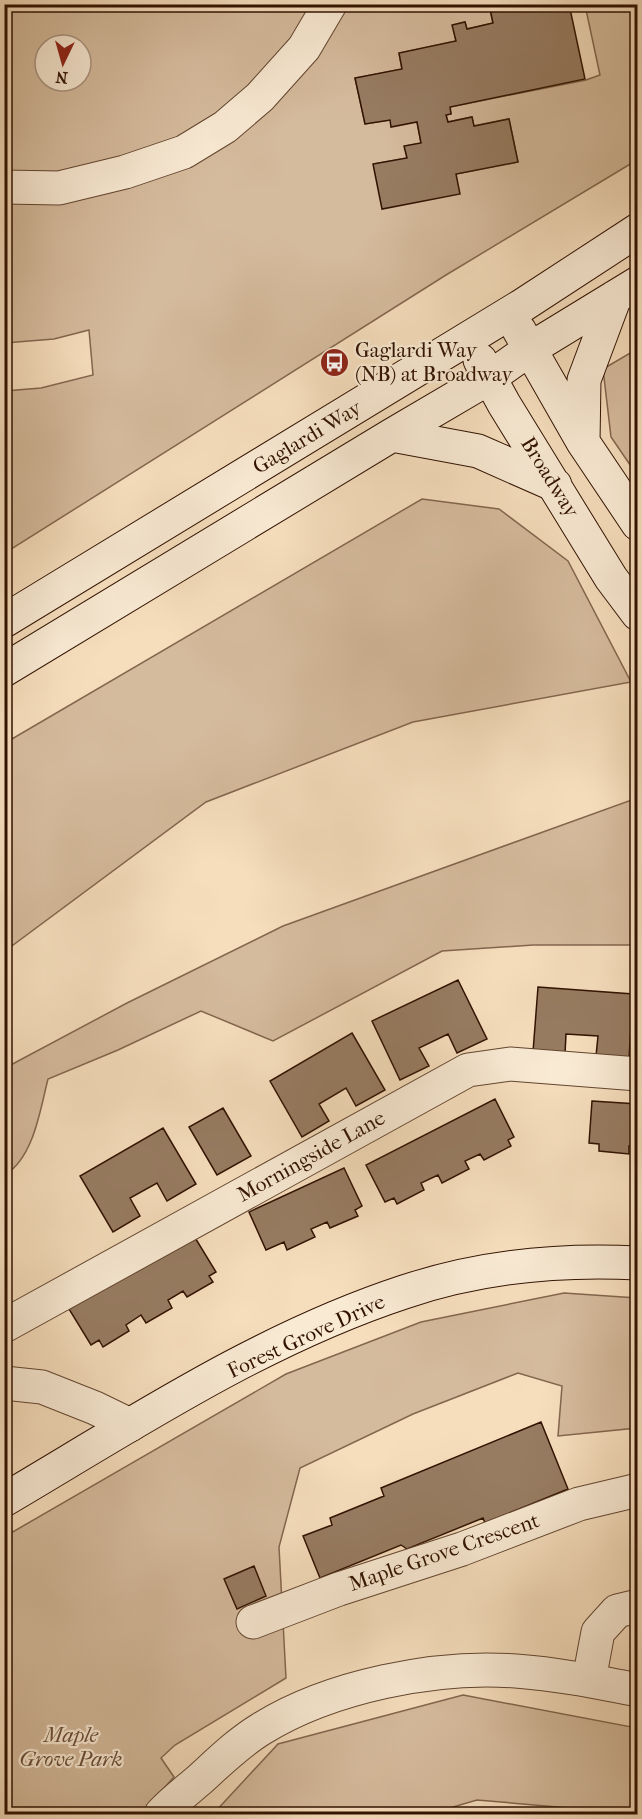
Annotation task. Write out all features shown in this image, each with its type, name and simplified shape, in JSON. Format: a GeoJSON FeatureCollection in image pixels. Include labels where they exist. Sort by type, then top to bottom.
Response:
{"type":"FeatureCollection","features":[{"type":"Feature","properties":{"kind":"street"},"geometry":{"type":"LineString","coordinates":[[4,187],[59,188],[125,172],[184,152],[225,127],[260,97],[304,48],[330,4]]}},
{"type":"Feature","properties":{"kind":"street","name":"Gaglardi Way"},"geometry":{"type":"LineString","coordinates":[[4,621],[509,313],[638,230]]}},
{"type":"Feature","properties":{"kind":"street"},"geometry":{"type":"LineString","coordinates":[[583,442],[584,380],[626,290]]}},
{"type":"Feature","properties":{"kind":"street","name":"Gaglardi Way"},"geometry":{"type":"LineString","coordinates":[[4,670],[489,378],[530,349],[626,290]]}},
{"type":"Feature","properties":{"kind":"street"},"geometry":{"type":"LineString","coordinates":[[509,313],[583,442],[638,524]]}},
{"type":"Feature","properties":{"kind":"street","name":"Broadway"},"geometry":{"type":"LineString","coordinates":[[469,337],[489,378],[611,578],[638,614]]}},
{"type":"Feature","properties":{"kind":"street"},"geometry":{"type":"LineString","coordinates":[[392,435],[478,451],[555,485]]}},
{"type":"Feature","properties":{"kind":"street","name":"Morningside Lane"},"geometry":{"type":"LineString","coordinates":[[4,1326],[468,1070],[510,1064],[638,1074]]}},
{"type":"Feature","properties":{"kind":"street","name":"Forest Grove Drive"},"geometry":{"type":"LineString","coordinates":[[4,1500],[130,1425],[257,1355],[345,1313],[406,1291],[468,1275],[535,1264],[604,1261],[638,1263]]}},
{"type":"Feature","properties":{"kind":"street"},"geometry":{"type":"LineString","coordinates":[[4,1383],[42,1387],[130,1425]]}},
{"type":"Feature","properties":{"kind":"street","name":"Maple Grove Crescent"},"geometry":{"type":"LineString","coordinates":[[253,1622],[339,1589],[462,1549],[579,1504],[638,1490]]}},
{"type":"Feature","properties":{"kind":"street"},"geometry":{"type":"LineString","coordinates":[[589,1680],[598,1632],[617,1611],[638,1606]]}},
{"type":"Feature","properties":{"kind":"street"},"geometry":{"type":"LineString","coordinates":[[161,1815],[221,1759],[261,1729],[310,1704],[357,1688],[411,1676],[468,1671],[515,1671],[589,1680],[638,1690]]}},
{"type":"Feature","properties":{"kind":"green space"},"geometry":{"type":"Polygon","coordinates":[[[4,5],[489,5],[493,23],[467,29],[465,22],[453,25],[456,41],[399,53],[402,69],[355,78],[365,124],[390,120],[417,122],[421,143],[405,146],[407,158],[373,164],[456,174],[518,162],[509,119],[474,126],[472,117],[448,122],[446,115],[451,114],[450,107],[586,80],[600,75],[585,5],[637,5],[637,160],[446,275],[5,553],[5,391],[41,388],[93,375],[89,330],[54,339],[5,343],[4,5]]]}},
{"type":"Feature","properties":{"kind":"green space"},"geometry":{"type":"Polygon","coordinates":[[[637,349],[637,475],[611,437],[603,369],[637,349]]]}},
{"type":"Feature","properties":{"kind":"green space"},"geometry":{"type":"Polygon","coordinates":[[[422,499],[499,509],[568,561],[631,682],[413,722],[206,802],[5,951],[5,743],[422,499]]]}},
{"type":"Feature","properties":{"kind":"green space"},"geometry":{"type":"Polygon","coordinates":[[[637,798],[637,945],[533,945],[442,951],[273,1041],[201,1011],[118,1050],[48,1079],[39,1118],[29,1145],[15,1167],[5,1175],[5,1068],[127,1003],[283,926],[637,798]]]}},
{"type":"Feature","properties":{"kind":"green space","name":"Maple Grove Park"},"geometry":{"type":"Polygon","coordinates":[[[564,1293],[637,1298],[637,1428],[558,1436],[562,1386],[518,1373],[413,1414],[300,1468],[279,1547],[286,1678],[175,1745],[161,1758],[174,1777],[141,1814],[5,1814],[4,1537],[286,1374],[421,1322],[564,1293]]]}},
{"type":"Feature","properties":{"kind":"green space"},"geometry":{"type":"Polygon","coordinates":[[[463,1695],[637,1728],[637,1814],[477,1800],[429,1814],[213,1814],[278,1744],[463,1695]]]}},
{"type":"Feature","properties":{"kind":"building"},"geometry":{"type":"Polygon","coordinates":[[[489,4],[569,4],[585,79],[450,107],[451,114],[446,115],[448,122],[472,117],[474,126],[509,119],[518,162],[456,174],[460,194],[382,209],[373,164],[407,158],[404,146],[421,143],[417,122],[391,127],[390,120],[365,124],[355,78],[402,69],[399,53],[456,41],[452,25],[465,22],[467,29],[493,23],[489,4]]]}},
{"type":"Feature","properties":{"kind":"building"},"geometry":{"type":"Polygon","coordinates":[[[458,980],[487,1039],[457,1053],[448,1034],[419,1048],[429,1066],[400,1080],[372,1021],[458,980]]]}},
{"type":"Feature","properties":{"kind":"building"},"geometry":{"type":"Polygon","coordinates":[[[538,987],[633,994],[629,1059],[596,1056],[598,1036],[566,1034],[565,1054],[533,1052],[538,987]]]}},
{"type":"Feature","properties":{"kind":"building"},"geometry":{"type":"Polygon","coordinates":[[[352,1033],[385,1090],[356,1106],[346,1088],[319,1104],[329,1121],[302,1137],[270,1081],[352,1033]]]}},
{"type":"Feature","properties":{"kind":"building"},"geometry":{"type":"Polygon","coordinates":[[[495,1099],[514,1137],[508,1140],[511,1146],[484,1160],[480,1154],[465,1161],[469,1169],[442,1183],[438,1175],[421,1183],[424,1190],[397,1204],[394,1198],[385,1202],[366,1165],[495,1099]]]}},
{"type":"Feature","properties":{"kind":"building"},"geometry":{"type":"Polygon","coordinates":[[[592,1101],[638,1104],[638,1146],[629,1146],[629,1154],[599,1151],[599,1144],[589,1143],[592,1101]]]}},
{"type":"Feature","properties":{"kind":"building"},"geometry":{"type":"Polygon","coordinates":[[[223,1108],[251,1156],[217,1175],[189,1127],[223,1108]]]}},
{"type":"Feature","properties":{"kind":"building"},"geometry":{"type":"Polygon","coordinates":[[[163,1128],[196,1184],[167,1201],[157,1183],[130,1198],[140,1216],[113,1232],[80,1176],[163,1128]]]}},
{"type":"Feature","properties":{"kind":"building"},"geometry":{"type":"Polygon","coordinates":[[[344,1168],[362,1206],[355,1210],[358,1216],[330,1228],[327,1222],[311,1229],[315,1237],[287,1250],[284,1242],[266,1250],[249,1212],[344,1168]]]}},
{"type":"Feature","properties":{"kind":"building"},"geometry":{"type":"Polygon","coordinates":[[[194,1236],[216,1272],[209,1276],[213,1282],[187,1297],[183,1291],[168,1300],[172,1308],[146,1323],[141,1315],[126,1325],[129,1331],[103,1347],[99,1340],[91,1345],[69,1309],[194,1236]]]}},
{"type":"Feature","properties":{"kind":"building"},"geometry":{"type":"Polygon","coordinates":[[[541,1422],[568,1489],[485,1523],[483,1518],[407,1549],[401,1545],[320,1578],[303,1536],[332,1525],[330,1518],[384,1496],[381,1488],[541,1422]]]}},
{"type":"Feature","properties":{"kind":"building"},"geometry":{"type":"Polygon","coordinates":[[[254,1566],[266,1596],[237,1609],[224,1579],[254,1566]]]}},
{"type":"Feature","properties":{"kind":"place","name":"Gaglardi Way (NB) at Broadway"},"geometry":{"type":"Point","coordinates":[334,362]}}]}
